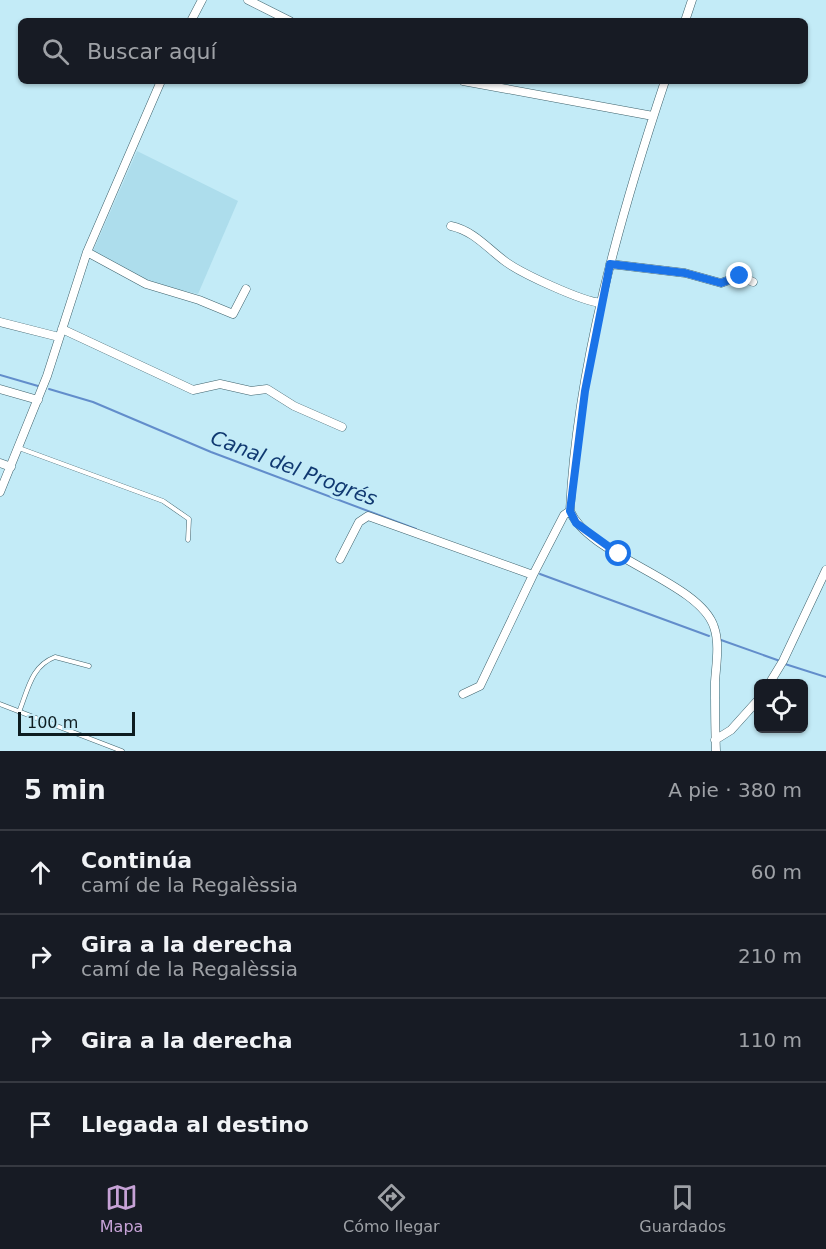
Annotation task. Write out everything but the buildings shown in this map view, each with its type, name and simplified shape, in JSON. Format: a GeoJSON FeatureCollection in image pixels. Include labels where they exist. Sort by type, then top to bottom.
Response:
{"type":"FeatureCollection","features":[{"type":"Feature","properties":{"kind":"street"},"geometry":{"type":"LineString","coordinates":[[193,18],[202,0]]}},
{"type":"Feature","properties":{"kind":"street"},"geometry":{"type":"LineString","coordinates":[[248,0],[284,18]]}},
{"type":"Feature","properties":{"kind":"street"},"geometry":{"type":"LineString","coordinates":[[686,18],[692,0]]}},
{"type":"Feature","properties":{"kind":"street"},"geometry":{"type":"LineString","coordinates":[[0,492],[38,400],[87,252],[160,84]]}},
{"type":"Feature","properties":{"kind":"street"},"geometry":{"type":"LineString","coordinates":[[473,84],[653,116]]}},
{"type":"Feature","properties":{"kind":"street"},"geometry":{"type":"LineString","coordinates":[[664,84],[637,163],[601,303],[581,422],[570,511],[576,523],[592,536],[690,599],[708,615],[714,626],[717,640],[716,751]]}},
{"type":"Feature","properties":{"kind":"street"},"geometry":{"type":"LineString","coordinates":[[451,226],[466,229],[508,263],[583,299],[601,303]]}},
{"type":"Feature","properties":{"kind":"street"},"geometry":{"type":"LineString","coordinates":[[87,252],[146,284],[199,300],[233,314],[246,289]]}},
{"type":"Feature","properties":{"kind":"street"},"geometry":{"type":"LineString","coordinates":[[610,264],[685,273],[721,283],[740,276],[753,282]]}},
{"type":"Feature","properties":{"kind":"street"},"geometry":{"type":"LineString","coordinates":[[0,322],[61,333],[193,390],[220,384],[251,391],[267,389],[294,406],[342,428]]}},
{"type":"Feature","properties":{"kind":"street"},"geometry":{"type":"LineString","coordinates":[[0,389],[38,400]]}},
{"type":"Feature","properties":{"kind":"street"},"geometry":{"type":"LineString","coordinates":[[0,463],[11,467]]}},
{"type":"Feature","properties":{"kind":"street"},"geometry":{"type":"LineString","coordinates":[[463,694],[480,686],[533,575],[564,515],[570,511]]}},
{"type":"Feature","properties":{"kind":"street"},"geometry":{"type":"LineString","coordinates":[[340,559],[359,522],[368,516],[533,575]]}},
{"type":"Feature","properties":{"kind":"street"},"geometry":{"type":"LineString","coordinates":[[772,679],[783,661],[826,570]]}},
{"type":"Feature","properties":{"kind":"street"},"geometry":{"type":"LineString","coordinates":[[715,740],[731,730],[754,705]]}},
{"type":"Feature","properties":{"kind":"lane"},"geometry":{"type":"LineString","coordinates":[[18,448],[163,501],[189,519],[188,540]]}},
{"type":"Feature","properties":{"kind":"lane"},"geometry":{"type":"LineString","coordinates":[[20,712],[34,673],[42,664],[55,657],[89,666]]}},
{"type":"Feature","properties":{"kind":"lane"},"geometry":{"type":"LineString","coordinates":[[0,704],[122,751]]}},
{"type":"Feature","properties":{"kind":"shaded area"},"geometry":{"type":"Polygon","coordinates":[[[137,151],[238,201],[198,294],[147,282],[93,251],[137,151]]]}},
{"type":"Feature","properties":{"kind":"waterway","name":"Canal del Progrés"},"geometry":{"type":"LineString","coordinates":[[0,375],[38,386]]}},
{"type":"Feature","properties":{"kind":"waterway","name":"Canal del Progrés"},"geometry":{"type":"LineString","coordinates":[[49,389],[93,402],[211,452],[416,529]]}},
{"type":"Feature","properties":{"kind":"waterway","name":"Canal del Progrés"},"geometry":{"type":"LineString","coordinates":[[540,574],[709,636]]}},
{"type":"Feature","properties":{"kind":"waterway","name":"Canal del Progrés"},"geometry":{"type":"LineString","coordinates":[[721,640],[780,661]]}},
{"type":"Feature","properties":{"kind":"waterway","name":"Canal del Progrés"},"geometry":{"type":"LineString","coordinates":[[785,664],[826,677]]}},
{"type":"Feature","properties":{"kind":"route"},"geometry":{"type":"LineString","coordinates":[[619,554],[576,523],[570,511],[585,391],[610,264],[685,273],[721,283],[740,276]]}}]}
